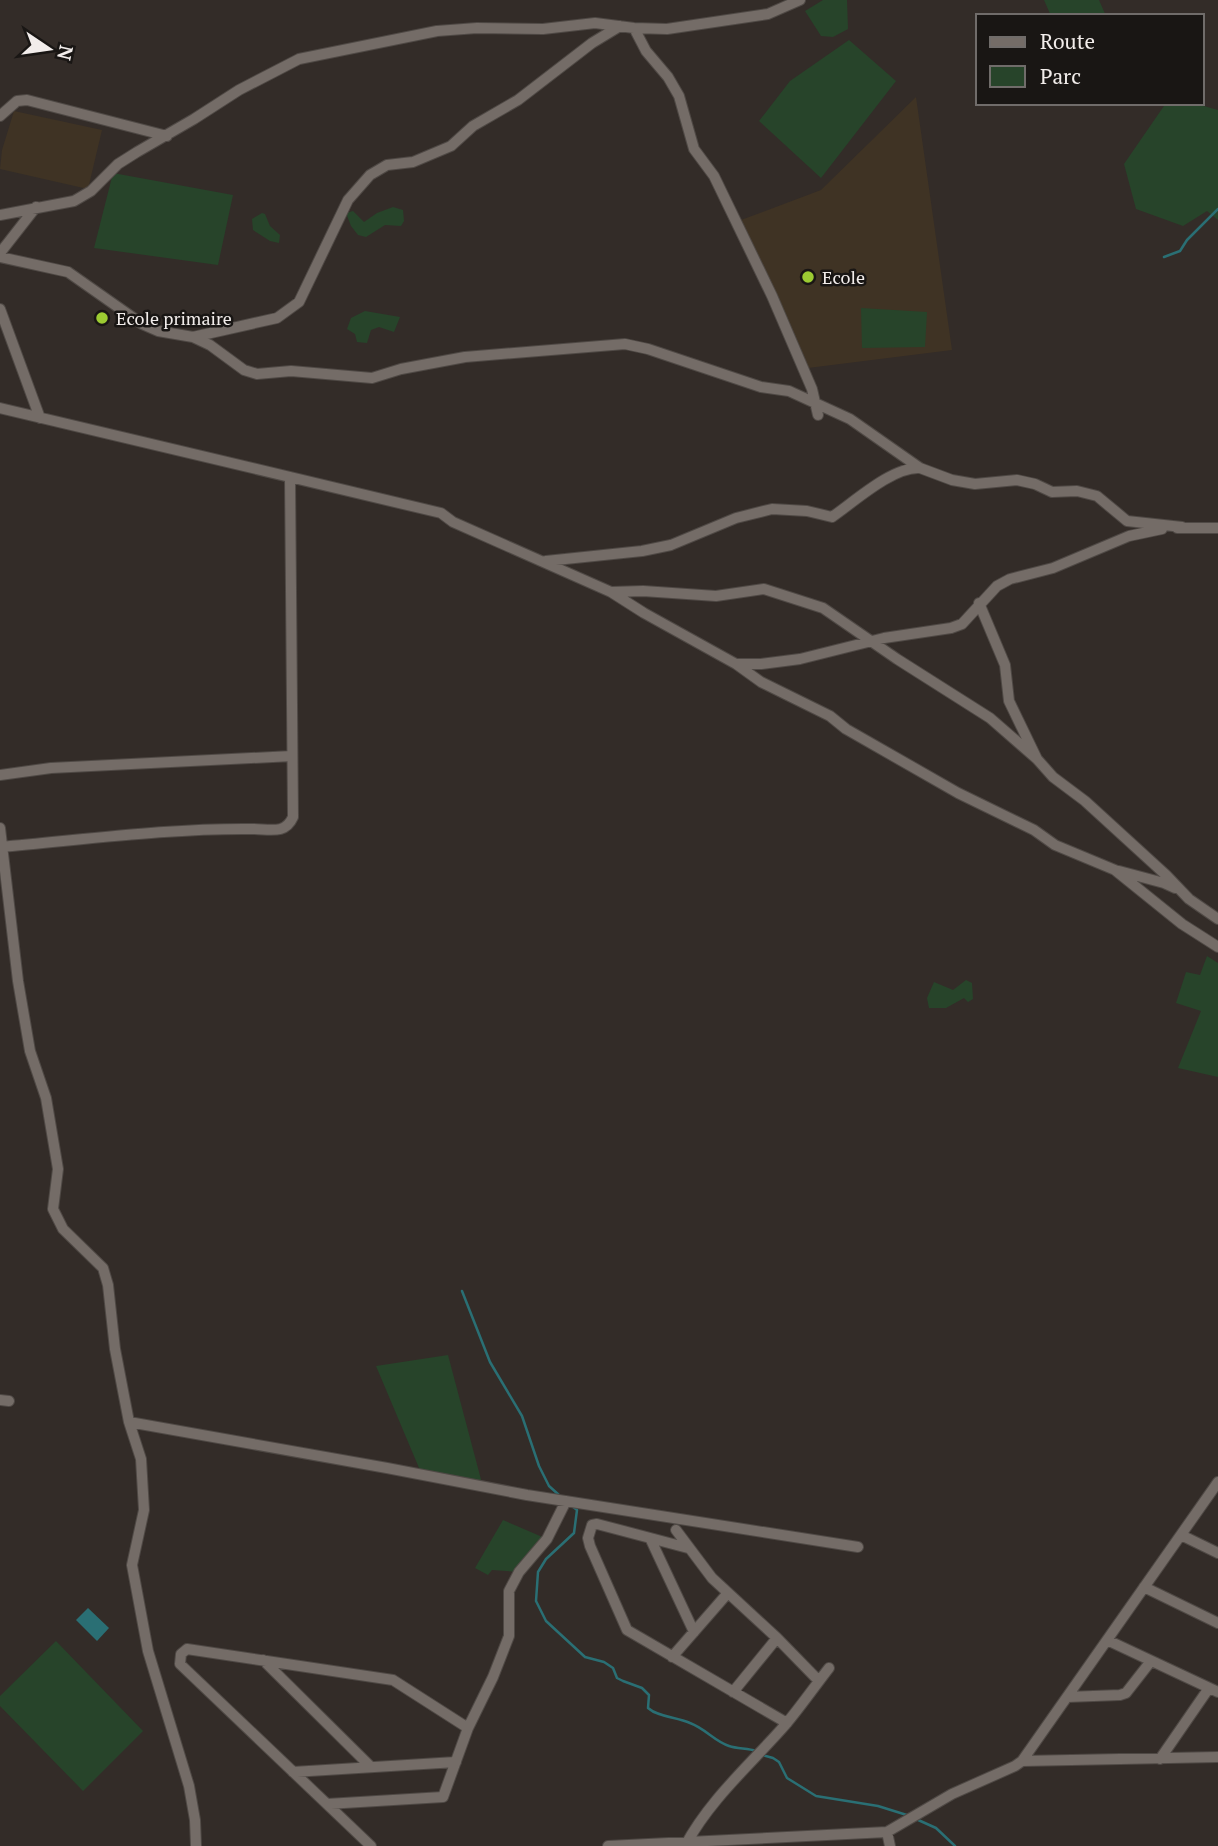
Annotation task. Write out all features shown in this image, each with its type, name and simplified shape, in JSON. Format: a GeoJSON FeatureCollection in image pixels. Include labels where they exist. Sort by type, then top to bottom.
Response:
{"type":"FeatureCollection","features":[{"type":"Feature","properties":{"kind":"street"},"geometry":{"type":"LineString","coordinates":[[0,215],[84,197],[118,164],[239,90],[299,58],[464,29],[543,29],[595,23],[667,29],[742,20],[768,14],[800,0]]}},
{"type":"Feature","properties":{"kind":"street"},"geometry":{"type":"LineString","coordinates":[[193,337],[277,318],[289,311],[299,302],[348,200],[370,175],[387,165],[413,162],[451,146],[473,126],[518,100],[582,50],[620,26]]}},
{"type":"Feature","properties":{"kind":"street"},"geometry":{"type":"LineString","coordinates":[[635,28],[646,51],[668,77],[679,96],[694,149],[714,176],[772,296],[807,377],[818,415]]}},
{"type":"Feature","properties":{"kind":"street"},"geometry":{"type":"LineString","coordinates":[[0,116],[17,101],[27,100],[167,136]]}},
{"type":"Feature","properties":{"kind":"street"},"geometry":{"type":"LineString","coordinates":[[36,207],[0,255],[68,272],[142,324],[158,331],[193,337],[210,345],[244,370],[257,374],[291,371],[372,378],[401,369],[465,357],[625,344],[648,349],[761,387],[789,391],[850,419],[920,468],[952,480],[975,484],[1017,480],[1052,492],[1077,491],[1097,496],[1127,522],[1218,528]]}},
{"type":"Feature","properties":{"kind":"street"},"geometry":{"type":"LineString","coordinates":[[0,309],[40,418]]}},
{"type":"Feature","properties":{"kind":"street"},"geometry":{"type":"LineString","coordinates":[[0,408],[441,513],[453,522],[611,592],[737,664],[761,682],[830,716],[846,729],[958,793],[1034,830],[1055,845],[1115,870],[1164,883],[1182,891]]}},
{"type":"Feature","properties":{"kind":"street"},"geometry":{"type":"LineString","coordinates":[[542,561],[642,551],[671,545],[736,518],[772,509],[807,511],[832,517],[866,490],[910,468],[920,468]]}},
{"type":"Feature","properties":{"kind":"street"},"geometry":{"type":"LineString","coordinates":[[1,847],[209,831],[282,830],[289,826],[293,817],[290,477]]}},
{"type":"Feature","properties":{"kind":"street"},"geometry":{"type":"LineString","coordinates":[[737,664],[800,659],[872,640],[951,628],[967,620],[979,603],[997,586],[1010,579],[1053,568],[1144,531],[1182,527]]}},
{"type":"Feature","properties":{"kind":"street"},"geometry":{"type":"LineString","coordinates":[[611,592],[643,591],[716,596],[764,589],[823,608],[990,718],[1037,759],[1053,777],[1085,801],[1188,899],[1218,919]]}},
{"type":"Feature","properties":{"kind":"street"},"geometry":{"type":"LineString","coordinates":[[979,603],[1005,665],[1009,701],[1037,759]]}},
{"type":"Feature","properties":{"kind":"street"},"geometry":{"type":"LineString","coordinates":[[0,775],[51,768],[292,756]]}},
{"type":"Feature","properties":{"kind":"street"},"geometry":{"type":"LineString","coordinates":[[0,828],[18,981],[30,1051],[46,1098],[58,1169],[53,1209],[63,1229],[103,1268],[108,1285],[115,1349],[129,1422],[141,1459],[144,1510],[132,1565],[148,1651],[189,1786],[196,1846]]}},
{"type":"Feature","properties":{"kind":"street"},"geometry":{"type":"LineString","coordinates":[[1115,870],[1182,924],[1218,947]]}},
{"type":"Feature","properties":{"kind":"street"},"geometry":{"type":"LineString","coordinates":[[129,1422],[566,1501],[858,1547]]}},
{"type":"Feature","properties":{"kind":"street"},"geometry":{"type":"LineString","coordinates":[[1022,1761],[1218,1482]]}},
{"type":"Feature","properties":{"kind":"street"},"geometry":{"type":"LineString","coordinates":[[327,1804],[443,1797],[468,1728],[494,1677],[509,1636],[509,1591],[519,1572],[547,1539],[566,1501]]}},
{"type":"Feature","properties":{"kind":"street"},"geometry":{"type":"LineString","coordinates":[[688,1548],[597,1524],[592,1525],[588,1538],[626,1630],[787,1723]]}},
{"type":"Feature","properties":{"kind":"street"},"geometry":{"type":"LineString","coordinates":[[676,1530],[727,1594],[777,1638],[819,1681]]}},
{"type":"Feature","properties":{"kind":"street"},"geometry":{"type":"LineString","coordinates":[[1181,1535],[1218,1553]]}},
{"type":"Feature","properties":{"kind":"street"},"geometry":{"type":"LineString","coordinates":[[650,1538],[694,1632]]}},
{"type":"Feature","properties":{"kind":"street"},"geometry":{"type":"LineString","coordinates":[[1144,1587],[1218,1623]]}},
{"type":"Feature","properties":{"kind":"street"},"geometry":{"type":"LineString","coordinates":[[672,1657],[727,1594]]}},
{"type":"Feature","properties":{"kind":"street"},"geometry":{"type":"LineString","coordinates":[[733,1692],[777,1638]]}},
{"type":"Feature","properties":{"kind":"street"},"geometry":{"type":"LineString","coordinates":[[1107,1640],[1213,1690],[1160,1759]]}},
{"type":"Feature","properties":{"kind":"street"},"geometry":{"type":"LineString","coordinates":[[371,1846],[180,1664],[181,1654],[187,1649],[393,1680],[468,1728]]}},
{"type":"Feature","properties":{"kind":"street"},"geometry":{"type":"LineString","coordinates":[[263,1660],[371,1767]]}},
{"type":"Feature","properties":{"kind":"street"},"geometry":{"type":"LineString","coordinates":[[1067,1697],[1126,1693],[1151,1661]]}},
{"type":"Feature","properties":{"kind":"street"},"geometry":{"type":"LineString","coordinates":[[686,1844],[722,1794],[787,1723],[829,1668]]}},
{"type":"Feature","properties":{"kind":"street"},"geometry":{"type":"LineString","coordinates":[[608,1846],[887,1832],[951,1794],[1022,1761],[1218,1757]]}},
{"type":"Feature","properties":{"kind":"street"},"geometry":{"type":"LineString","coordinates":[[293,1772],[456,1762]]}},
{"type":"Feature","properties":{"kind":"street"},"geometry":{"type":"LineString","coordinates":[[887,1832],[890,1846]]}},
{"type":"Feature","properties":{"kind":"shaded area"},"geometry":{"type":"Polygon","coordinates":[[[916,97],[952,350],[808,368],[741,220],[821,190],[916,97]]]}},
{"type":"Feature","properties":{"kind":"shaded area"},"geometry":{"type":"Polygon","coordinates":[[[14,111],[102,130],[88,189],[0,169],[2,150],[14,111]]]}},
{"type":"Feature","properties":{"kind":"green space"},"geometry":{"type":"Polygon","coordinates":[[[823,0],[847,0],[848,29],[833,37],[821,36],[805,11],[823,0]]]}},
{"type":"Feature","properties":{"kind":"green space"},"geometry":{"type":"Polygon","coordinates":[[[1044,0],[1099,0],[1105,14],[1050,14],[1044,0]]]}},
{"type":"Feature","properties":{"kind":"green space"},"geometry":{"type":"Polygon","coordinates":[[[849,40],[896,81],[821,178],[759,121],[790,81],[849,40]]]}},
{"type":"Feature","properties":{"kind":"green space"},"geometry":{"type":"Polygon","coordinates":[[[1165,105],[1200,105],[1218,110],[1218,220],[1207,211],[1183,226],[1136,209],[1124,164],[1165,105]]]}},
{"type":"Feature","properties":{"kind":"green space"},"geometry":{"type":"Polygon","coordinates":[[[113,173],[233,195],[218,265],[94,248],[113,173]]]}},
{"type":"Feature","properties":{"kind":"green space"},"geometry":{"type":"Polygon","coordinates":[[[393,207],[403,210],[404,221],[401,226],[385,225],[366,237],[358,235],[346,213],[353,211],[364,222],[393,207]]]}},
{"type":"Feature","properties":{"kind":"green space"},"geometry":{"type":"Polygon","coordinates":[[[262,213],[280,235],[279,243],[270,241],[253,230],[252,219],[262,213]]]}},
{"type":"Feature","properties":{"kind":"green space"},"geometry":{"type":"Polygon","coordinates":[[[861,308],[927,312],[925,347],[862,348],[861,308]]]}},
{"type":"Feature","properties":{"kind":"green space"},"geometry":{"type":"Polygon","coordinates":[[[365,311],[400,317],[394,332],[379,327],[371,330],[367,343],[357,342],[355,334],[347,329],[351,318],[365,311]]]}},
{"type":"Feature","properties":{"kind":"green space"},"geometry":{"type":"Polygon","coordinates":[[[1207,956],[1218,963],[1218,1077],[1178,1068],[1201,1011],[1176,1003],[1186,972],[1200,975],[1207,956]]]}},
{"type":"Feature","properties":{"kind":"green space"},"geometry":{"type":"Polygon","coordinates":[[[966,980],[972,983],[973,999],[968,1002],[964,998],[946,1008],[929,1008],[927,998],[934,982],[953,990],[966,980]]]}},
{"type":"Feature","properties":{"kind":"green space"},"geometry":{"type":"Polygon","coordinates":[[[448,1355],[483,1487],[422,1475],[376,1366],[448,1355]]]}},
{"type":"Feature","properties":{"kind":"green space"},"geometry":{"type":"Polygon","coordinates":[[[503,1520],[547,1539],[519,1572],[492,1570],[488,1575],[475,1568],[503,1520]]]}},
{"type":"Feature","properties":{"kind":"green space"},"geometry":{"type":"Polygon","coordinates":[[[56,1641],[143,1731],[83,1791],[0,1706],[0,1696],[56,1641]]]}},
{"type":"Feature","properties":{"kind":"water"},"geometry":{"type":"Polygon","coordinates":[[[88,1608],[109,1628],[97,1641],[76,1620],[88,1608]]]}},
{"type":"Feature","properties":{"kind":"waterway"},"geometry":{"type":"LineString","coordinates":[[1164,257],[1180,251],[1187,240],[1218,209]]}},
{"type":"Feature","properties":{"kind":"waterway"},"geometry":{"type":"LineString","coordinates":[[462,1291],[490,1362],[522,1416],[539,1466],[549,1486],[559,1495]]}},
{"type":"Feature","properties":{"kind":"waterway"},"geometry":{"type":"LineString","coordinates":[[572,1506],[577,1510],[574,1533],[546,1559],[538,1572],[536,1601],[546,1621],[585,1657],[604,1662],[613,1668],[617,1678],[642,1688],[649,1695],[648,1708],[652,1711],[685,1721],[729,1746],[756,1751]]}},
{"type":"Feature","properties":{"kind":"waterway"},"geometry":{"type":"LineString","coordinates":[[762,1755],[779,1762],[787,1778],[816,1796],[878,1806],[910,1816]]}},
{"type":"Feature","properties":{"kind":"waterway"},"geometry":{"type":"LineString","coordinates":[[916,1819],[936,1828],[955,1846]]}},
{"type":"Feature","properties":{"kind":"place","name":"Ecole"},"geometry":{"type":"Point","coordinates":[808,277]}},
{"type":"Feature","properties":{"kind":"place","name":"Ecole primaire"},"geometry":{"type":"Point","coordinates":[102,318]}}]}
